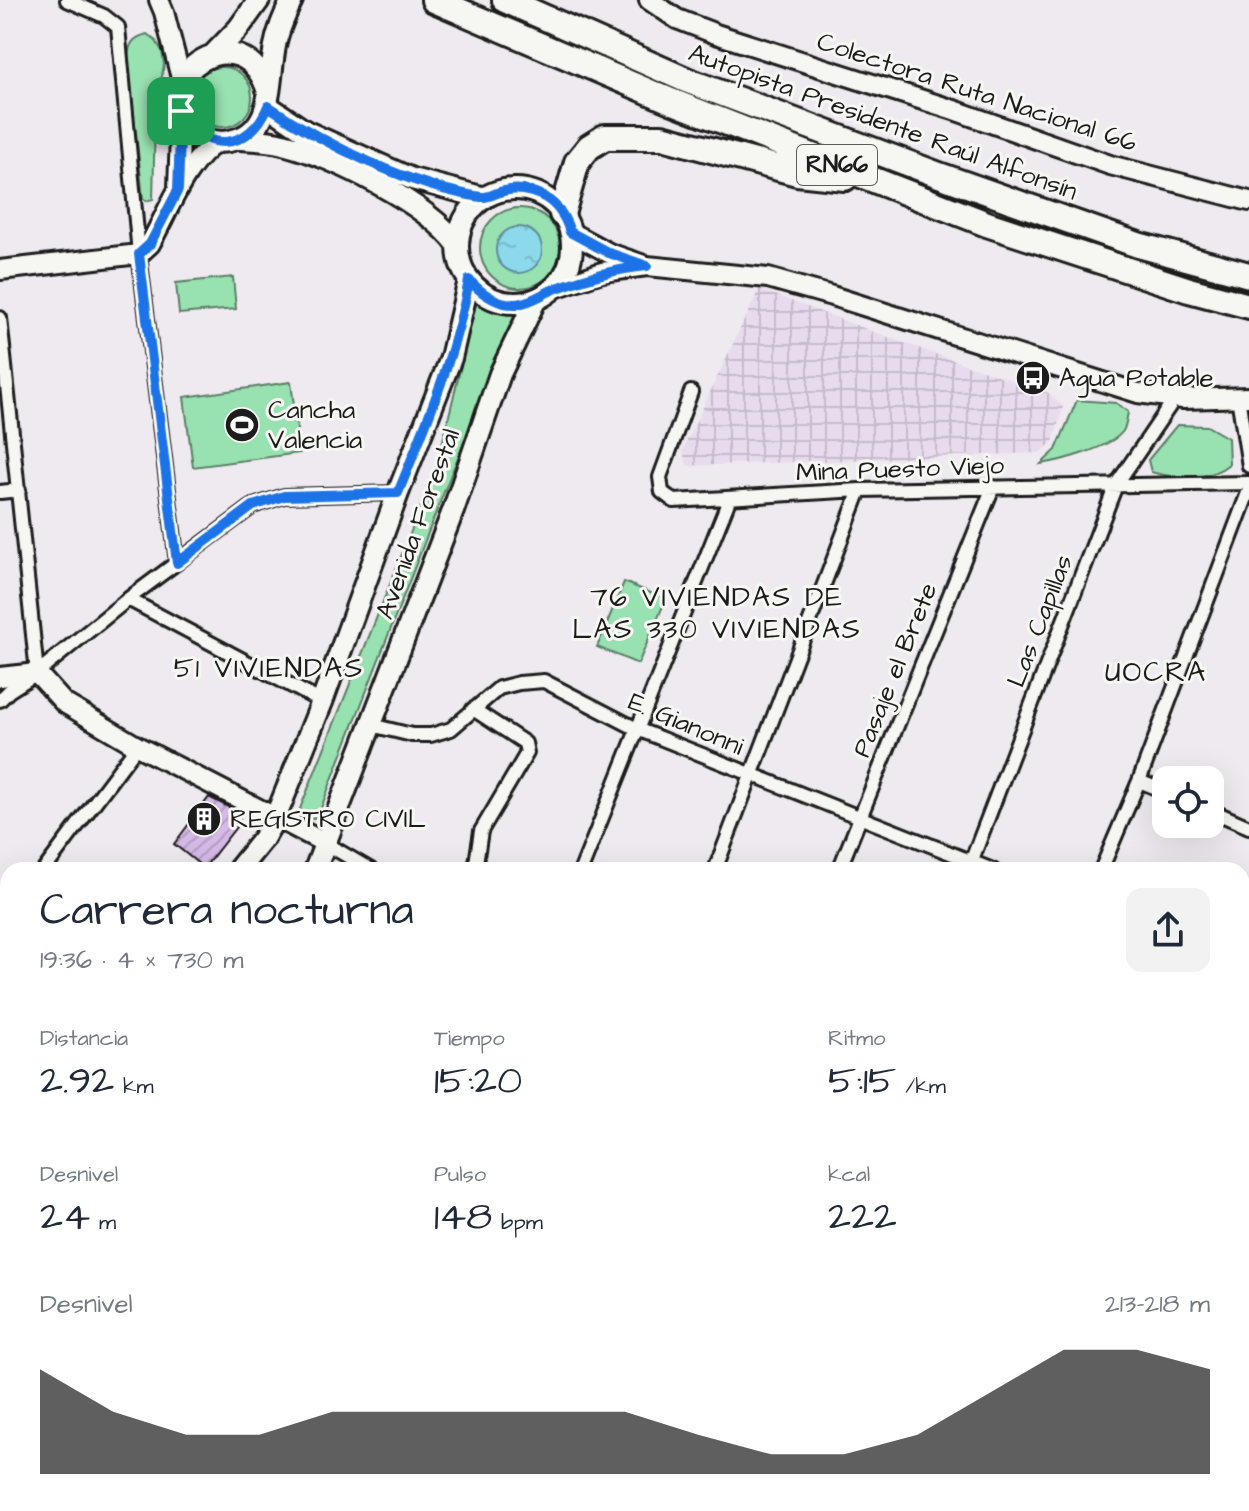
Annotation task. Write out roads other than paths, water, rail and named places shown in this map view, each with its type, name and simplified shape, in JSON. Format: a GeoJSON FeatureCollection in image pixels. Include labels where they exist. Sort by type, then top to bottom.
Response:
{"type":"FeatureCollection","features":[{"type":"Feature","properties":{"kind":"highway","name":"Autopista Presidente Raúl Alfonsín"},"geometry":{"type":"LineString","coordinates":[[434,0],[671,101],[987,224],[1189,290],[1249,306]]}},
{"type":"Feature","properties":{"kind":"highway","name":"Autopista Presidente Raúl Alfonsín"},"geometry":{"type":"LineString","coordinates":[[505,0],[686,80],[939,175],[1138,245],[1249,275]]}},
{"type":"Feature","properties":{"kind":"highway"},"geometry":{"type":"LineString","coordinates":[[550,0],[621,50]]}},
{"type":"Feature","properties":{"kind":"highway"},"geometry":{"type":"LineString","coordinates":[[566,223],[577,162],[589,147],[605,137],[662,137],[797,173],[885,183]]}},
{"type":"Feature","properties":{"kind":"main road"},"geometry":{"type":"LineString","coordinates":[[214,54],[259,1]]}},
{"type":"Feature","properties":{"kind":"main road"},"geometry":{"type":"LineString","coordinates":[[240,139],[253,131],[262,120],[268,99],[275,43],[288,9]]}},
{"type":"Feature","properties":{"kind":"main road"},"geometry":{"type":"LineString","coordinates":[[458,245],[445,228],[413,203],[327,159],[283,144],[240,139],[218,142],[198,134],[187,124],[181,111],[182,82],[189,69],[214,54],[229,53],[243,57],[264,77],[268,99],[305,131],[412,179],[485,198]]}},
{"type":"Feature","properties":{"kind":"main road"},"geometry":{"type":"LineString","coordinates":[[522,190],[540,195],[555,205],[566,223],[571,257],[564,275],[544,294],[518,304],[499,301],[482,293],[469,280],[460,264],[458,245],[461,226],[471,210],[485,198],[503,191],[522,190]]}},
{"type":"Feature","properties":{"kind":"main road","name":"Avenida Forestal"},"geometry":{"type":"LineString","coordinates":[[244,862],[276,816],[322,702],[451,358],[469,280]]}},
{"type":"Feature","properties":{"kind":"main road","name":"Avenida Forestal"},"geometry":{"type":"LineString","coordinates":[[318,862],[453,511],[500,374],[544,294]]}},
{"type":"Feature","properties":{"kind":"street"},"geometry":{"type":"LineString","coordinates":[[67,0],[104,16],[118,27],[139,254],[177,563]]}},
{"type":"Feature","properties":{"kind":"street"},"geometry":{"type":"LineString","coordinates":[[159,0],[182,82]]}},
{"type":"Feature","properties":{"kind":"street","name":"Colectora Ruta Nacional 66"},"geometry":{"type":"LineString","coordinates":[[649,0],[677,19],[716,34],[954,110],[1110,165],[1249,201]]}},
{"type":"Feature","properties":{"kind":"street"},"geometry":{"type":"LineString","coordinates":[[178,190],[181,111]]}},
{"type":"Feature","properties":{"kind":"street"},"geometry":{"type":"LineString","coordinates":[[0,270],[139,254],[150,244],[198,159],[218,142]]}},
{"type":"Feature","properties":{"kind":"street"},"geometry":{"type":"LineString","coordinates":[[566,223],[609,253],[647,266]]}},
{"type":"Feature","properties":{"kind":"street"},"geometry":{"type":"LineString","coordinates":[[544,294],[602,272],[647,266],[776,280],[1138,393],[1175,398],[1244,397],[1249,466]]}},
{"type":"Feature","properties":{"kind":"street"},"geometry":{"type":"LineString","coordinates":[[0,318],[37,673],[64,703],[137,746],[276,816],[357,862]]}},
{"type":"Feature","properties":{"kind":"street","name":"Mina Puesto Viejo"},"geometry":{"type":"LineString","coordinates":[[691,392],[660,477],[662,492],[674,501],[860,490],[1249,483]]}},
{"type":"Feature","properties":{"kind":"street","name":"Las Capillas"},"geometry":{"type":"LineString","coordinates":[[971,862],[1116,485],[1175,398]]}},
{"type":"Feature","properties":{"kind":"street","name":"Pasaje el Brete"},"geometry":{"type":"LineString","coordinates":[[842,862],[993,487]]}},
{"type":"Feature","properties":{"kind":"street"},"geometry":{"type":"LineString","coordinates":[[0,492],[19,490]]}},
{"type":"Feature","properties":{"kind":"street"},"geometry":{"type":"LineString","coordinates":[[718,862],[860,490]]}},
{"type":"Feature","properties":{"kind":"street"},"geometry":{"type":"LineString","coordinates":[[1104,862],[1139,781],[1249,490]]}},
{"type":"Feature","properties":{"kind":"street"},"geometry":{"type":"LineString","coordinates":[[0,700],[253,506],[284,496],[398,493]]}},
{"type":"Feature","properties":{"kind":"street"},"geometry":{"type":"LineString","coordinates":[[584,862],[729,500]]}},
{"type":"Feature","properties":{"kind":"street"},"geometry":{"type":"LineString","coordinates":[[128,599],[322,702]]}},
{"type":"Feature","properties":{"kind":"street"},"geometry":{"type":"LineString","coordinates":[[0,677],[37,673]]}},
{"type":"Feature","properties":{"kind":"street","name":"E. Gianonni"},"geometry":{"type":"LineString","coordinates":[[371,725],[412,735],[431,735],[451,729],[499,688],[544,681],[637,729],[859,817],[960,862]]}},
{"type":"Feature","properties":{"kind":"street"},"geometry":{"type":"LineString","coordinates":[[473,709],[525,743],[527,753],[481,831],[476,862]]}},
{"type":"Feature","properties":{"kind":"street"},"geometry":{"type":"LineString","coordinates":[[50,862],[137,746]]}},
{"type":"Feature","properties":{"kind":"street"},"geometry":{"type":"LineString","coordinates":[[1139,781],[1152,786]]}},
{"type":"Feature","properties":{"kind":"street"},"geometry":{"type":"LineString","coordinates":[[1224,816],[1249,827]]}},
{"type":"Feature","properties":{"kind":"water"},"geometry":{"type":"Polygon","coordinates":[[[519,227],[535,234],[542,250],[535,266],[519,273],[503,266],[496,250],[503,234],[519,227]]]}},
{"type":"Feature","properties":{"kind":"place","name":"Agua Potable"},"geometry":{"type":"Point","coordinates":[1033,378]}},
{"type":"Feature","properties":{"kind":"place","name":"Cancha Valencia"},"geometry":{"type":"Point","coordinates":[242,425]}},
{"type":"Feature","properties":{"kind":"place","name":"REGISTRO CIVIL"},"geometry":{"type":"Point","coordinates":[204,819]}},
{"type":"Feature","properties":{"kind":"district","name":"76 VIVIENDAS DE LAS 330 VIVIENDAS"},"geometry":{"type":"Point","coordinates":[717,613]}},
{"type":"Feature","properties":{"kind":"district","name":"51 VIVIENDAS"},"geometry":{"type":"Point","coordinates":[269,668]}},
{"type":"Feature","properties":{"kind":"district","name":"UOCRA"},"geometry":{"type":"Point","coordinates":[1156,672]}}]}
